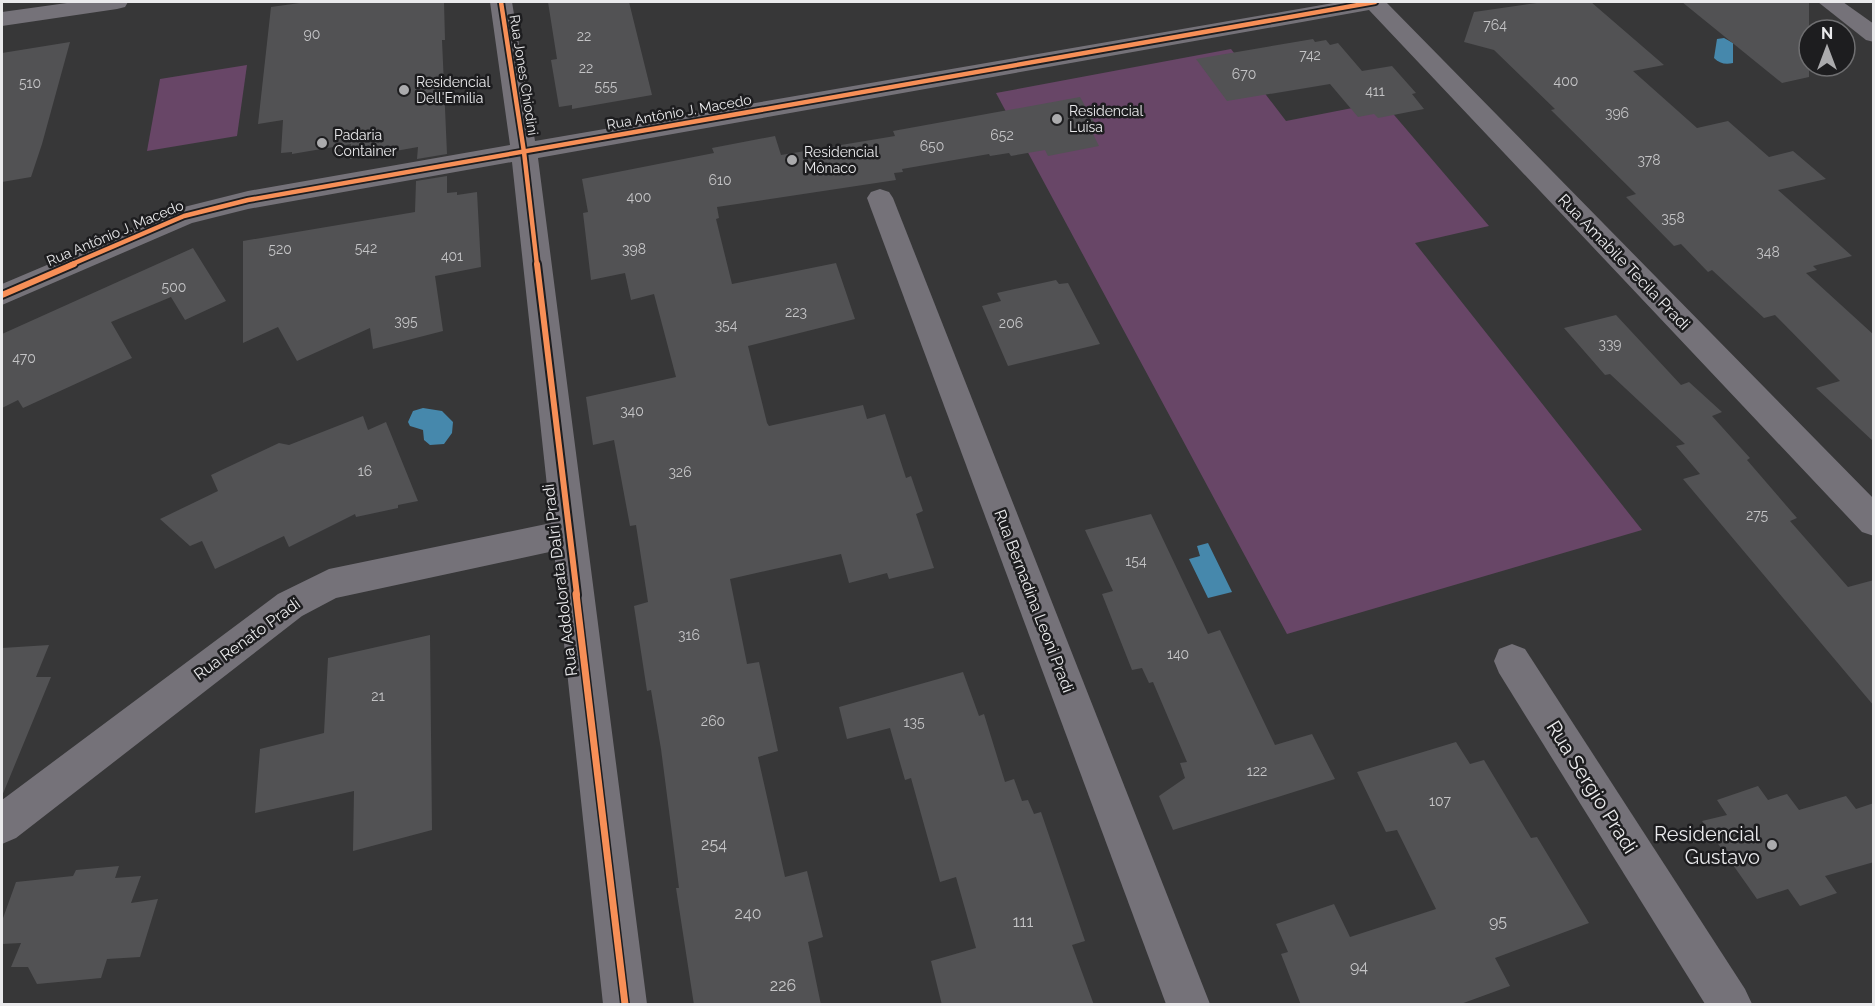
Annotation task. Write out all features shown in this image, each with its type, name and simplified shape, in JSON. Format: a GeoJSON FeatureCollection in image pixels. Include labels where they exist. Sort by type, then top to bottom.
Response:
{"type":"FeatureCollection","features":[{"type":"Feature","properties":{"kind":"street"},"geometry":{"type":"LineString","coordinates":[[2,19],[117,2]]}},
{"type":"Feature","properties":{"kind":"street","name":"Rua Jones Chiodini"},"geometry":{"type":"LineString","coordinates":[[501,2],[524,152]]}},
{"type":"Feature","properties":{"kind":"street","name":"Rua Antônio J. Macedo"},"geometry":{"type":"LineString","coordinates":[[2,295],[184,216],[248,200],[1375,2]]}},
{"type":"Feature","properties":{"kind":"street","name":"Rua Amabile Tecila Pradi"},"geometry":{"type":"LineString","coordinates":[[1375,2],[1874,522]]}},
{"type":"Feature","properties":{"kind":"street"},"geometry":{"type":"LineString","coordinates":[[1828,2],[1874,35]]}},
{"type":"Feature","properties":{"kind":"street","name":"Rua Addolorata Dalri Pradi"},"geometry":{"type":"LineString","coordinates":[[524,152],[625,1005]]}},
{"type":"Feature","properties":{"kind":"street","name":"Rua Bernadina Leoni Pradi"},"geometry":{"type":"LineString","coordinates":[[879,198],[1188,1005]]}},
{"type":"Feature","properties":{"kind":"street","name":"Rua Renato Pradi"},"geometry":{"type":"LineString","coordinates":[[2,824],[290,604],[329,584],[568,534]]}},
{"type":"Feature","properties":{"kind":"street","name":"Rua Sergio Pradi"},"geometry":{"type":"LineString","coordinates":[[1512,661],[1730,1005]]}},
{"type":"Feature","properties":{"kind":"shaded area"},"geometry":{"type":"Polygon","coordinates":[[[1231,49],[1286,121],[1383,102],[1489,226],[1415,243],[1642,530],[1287,634],[996,93],[1231,49]]]}},
{"type":"Feature","properties":{"kind":"shaded area"},"geometry":{"type":"Polygon","coordinates":[[[247,65],[237,136],[147,151],[160,79],[247,65]]]}},
{"type":"Feature","properties":{"kind":"water"},"geometry":{"type":"Polygon","coordinates":[[[1724,38],[1733,43],[1733,63],[1722,63],[1714,58],[1717,39],[1724,38]]]}},
{"type":"Feature","properties":{"kind":"water"},"geometry":{"type":"Polygon","coordinates":[[[423,408],[442,411],[453,422],[452,433],[444,444],[430,445],[424,440],[423,430],[410,426],[408,422],[413,411],[423,408]]]}},
{"type":"Feature","properties":{"kind":"water"},"geometry":{"type":"Polygon","coordinates":[[[1208,543],[1232,592],[1208,598],[1189,559],[1200,556],[1197,546],[1208,543]]]}},
{"type":"Feature","properties":{"kind":"building"},"geometry":{"type":"Polygon","coordinates":[[[307,2],[444,2],[445,40],[442,40],[447,154],[417,159],[418,147],[350,159],[351,144],[292,154],[292,152],[281,153],[283,120],[258,124],[271,7],[307,2]]]}},
{"type":"Feature","properties":{"kind":"building"},"geometry":{"type":"Polygon","coordinates":[[[548,2],[629,2],[652,95],[572,109],[572,105],[559,107],[551,60],[557,59],[548,2]]]}},
{"type":"Feature","properties":{"kind":"building"},"geometry":{"type":"Polygon","coordinates":[[[1544,2],[1591,2],[1664,65],[1633,71],[1697,128],[1728,121],[1769,157],[1793,151],[1826,179],[1778,190],[1852,256],[1813,266],[1817,270],[1806,273],[1874,335],[1874,442],[1816,388],[1840,381],[1775,315],[1764,318],[1712,270],[1708,272],[1681,244],[1674,246],[1626,197],[1636,194],[1551,110],[1555,109],[1494,50],[1464,42],[1474,12],[1544,2]]]}},
{"type":"Feature","properties":{"kind":"building"},"geometry":{"type":"Polygon","coordinates":[[[1682,2],[1809,2],[1809,18],[1797,18],[1797,78],[1804,78],[1782,83],[1682,2]]]}},
{"type":"Feature","properties":{"kind":"building"},"geometry":{"type":"Polygon","coordinates":[[[1313,39],[1315,42],[1326,40],[1330,45],[1338,43],[1362,71],[1392,66],[1416,93],[1412,94],[1424,109],[1378,118],[1374,114],[1358,117],[1330,84],[1227,101],[1196,59],[1313,39]]]}},
{"type":"Feature","properties":{"kind":"building"},"geometry":{"type":"Polygon","coordinates":[[[70,42],[31,177],[2,182],[2,53],[70,42]]]}},
{"type":"Feature","properties":{"kind":"building"},"geometry":{"type":"Polygon","coordinates":[[[1080,97],[1098,129],[1091,130],[1099,146],[1048,156],[1045,150],[1011,156],[1009,153],[990,156],[989,154],[902,169],[903,172],[894,173],[896,180],[717,207],[719,218],[716,219],[732,284],[836,263],[855,319],[748,346],[767,423],[769,426],[863,405],[867,419],[885,414],[906,478],[911,476],[923,511],[916,514],[934,568],[889,579],[887,573],[849,583],[841,554],[730,579],[747,664],[759,662],[778,751],[758,757],[785,877],[807,871],[823,937],[808,942],[821,1005],[694,1005],[676,888],[679,888],[661,749],[651,690],[647,691],[634,606],[648,602],[636,525],[630,526],[614,440],[593,445],[586,397],[676,377],[654,294],[631,300],[625,273],[591,280],[583,213],[588,212],[582,179],[714,153],[712,148],[775,136],[781,155],[895,136],[893,131],[1080,97]]]}},
{"type":"Feature","properties":{"kind":"building"},"geometry":{"type":"Polygon","coordinates":[[[447,176],[447,193],[457,192],[457,195],[477,192],[481,267],[435,276],[443,331],[373,349],[370,328],[297,361],[278,327],[243,343],[243,241],[415,212],[416,181],[447,176]]]}},
{"type":"Feature","properties":{"kind":"building"},"geometry":{"type":"Polygon","coordinates":[[[193,248],[226,301],[185,320],[171,297],[111,322],[132,358],[23,408],[18,400],[2,408],[2,334],[193,248]]]}},
{"type":"Feature","properties":{"kind":"building"},"geometry":{"type":"Polygon","coordinates":[[[1056,280],[1059,284],[1068,283],[1100,344],[1008,366],[982,306],[1001,301],[997,293],[1056,280]]]}},
{"type":"Feature","properties":{"kind":"building"},"geometry":{"type":"Polygon","coordinates":[[[1616,315],[1681,385],[1689,382],[1722,412],[1712,416],[1750,458],[1747,460],[1797,518],[1790,521],[1848,587],[1874,580],[1874,706],[1683,479],[1700,474],[1676,446],[1685,444],[1610,374],[1605,375],[1564,328],[1616,315]]]}},
{"type":"Feature","properties":{"kind":"building"},"geometry":{"type":"Polygon","coordinates":[[[363,416],[368,430],[386,422],[418,501],[356,517],[355,514],[289,547],[284,536],[215,569],[202,541],[190,546],[160,519],[218,491],[211,475],[279,443],[289,445],[363,416]]]}},
{"type":"Feature","properties":{"kind":"building"},"geometry":{"type":"Polygon","coordinates":[[[1151,514],[1208,634],[1220,630],[1275,745],[1312,734],[1335,779],[1173,830],[1159,796],[1185,778],[1180,763],[1187,762],[1153,682],[1149,683],[1142,668],[1132,670],[1102,594],[1113,591],[1085,530],[1151,514]]]}},
{"type":"Feature","properties":{"kind":"building"},"geometry":{"type":"Polygon","coordinates":[[[430,635],[432,830],[353,851],[354,791],[255,813],[260,749],[324,733],[328,658],[430,635]]]}},
{"type":"Feature","properties":{"kind":"building"},"geometry":{"type":"Polygon","coordinates":[[[49,645],[36,677],[51,677],[2,796],[2,648],[49,645]]]}},
{"type":"Feature","properties":{"kind":"building"},"geometry":{"type":"Polygon","coordinates":[[[963,672],[979,716],[984,714],[1005,782],[1014,779],[1022,801],[1028,800],[1034,814],[1041,812],[1085,941],[1072,945],[1094,1005],[942,1005],[931,961],[976,948],[956,877],[940,882],[911,778],[905,780],[890,728],[847,739],[839,707],[963,672]]]}},
{"type":"Feature","properties":{"kind":"building"},"geometry":{"type":"Polygon","coordinates":[[[1456,742],[1470,764],[1484,760],[1531,838],[1537,837],[1589,923],[1495,958],[1510,986],[1458,1005],[1301,1005],[1281,954],[1288,952],[1276,924],[1334,904],[1350,937],[1436,909],[1397,830],[1386,832],[1357,772],[1456,742]]]}},
{"type":"Feature","properties":{"kind":"building","name":"Residencial Gustavo"},"geometry":{"type":"Polygon","coordinates":[[[1758,786],[1768,800],[1787,794],[1799,810],[1846,796],[1856,809],[1874,803],[1874,862],[1825,876],[1837,893],[1800,906],[1788,889],[1757,899],[1702,821],[1727,815],[1717,800],[1758,786]]]}},
{"type":"Feature","properties":{"kind":"building"},"geometry":{"type":"Polygon","coordinates":[[[119,866],[115,878],[141,876],[131,903],[158,899],[140,957],[107,959],[101,978],[37,984],[28,967],[11,967],[21,943],[2,944],[2,921],[16,882],[73,876],[76,870],[119,866]]]}},
{"type":"Feature","properties":{"kind":"cycle path"},"geometry":{"type":"LineString","coordinates":[[501,2],[524,152],[625,1004]]}},
{"type":"Feature","properties":{"kind":"cycle path"},"geometry":{"type":"LineString","coordinates":[[2,295],[184,216],[248,200],[1375,2]]}},
{"type":"Feature","properties":{"kind":"place","name":"Residencial Dell'Emilia"},"geometry":{"type":"Point","coordinates":[404,90]}},
{"type":"Feature","properties":{"kind":"place","name":"Residencial Luísa"},"geometry":{"type":"Point","coordinates":[1057,119]}},
{"type":"Feature","properties":{"kind":"place","name":"Padaria Container"},"geometry":{"type":"Point","coordinates":[322,143]}},
{"type":"Feature","properties":{"kind":"place","name":"Residencial Mônaco"},"geometry":{"type":"Point","coordinates":[792,160]}},
{"type":"Feature","properties":{"kind":"place","name":"Residencial Gustavo"},"geometry":{"type":"Point","coordinates":[1772,845]}}]}
